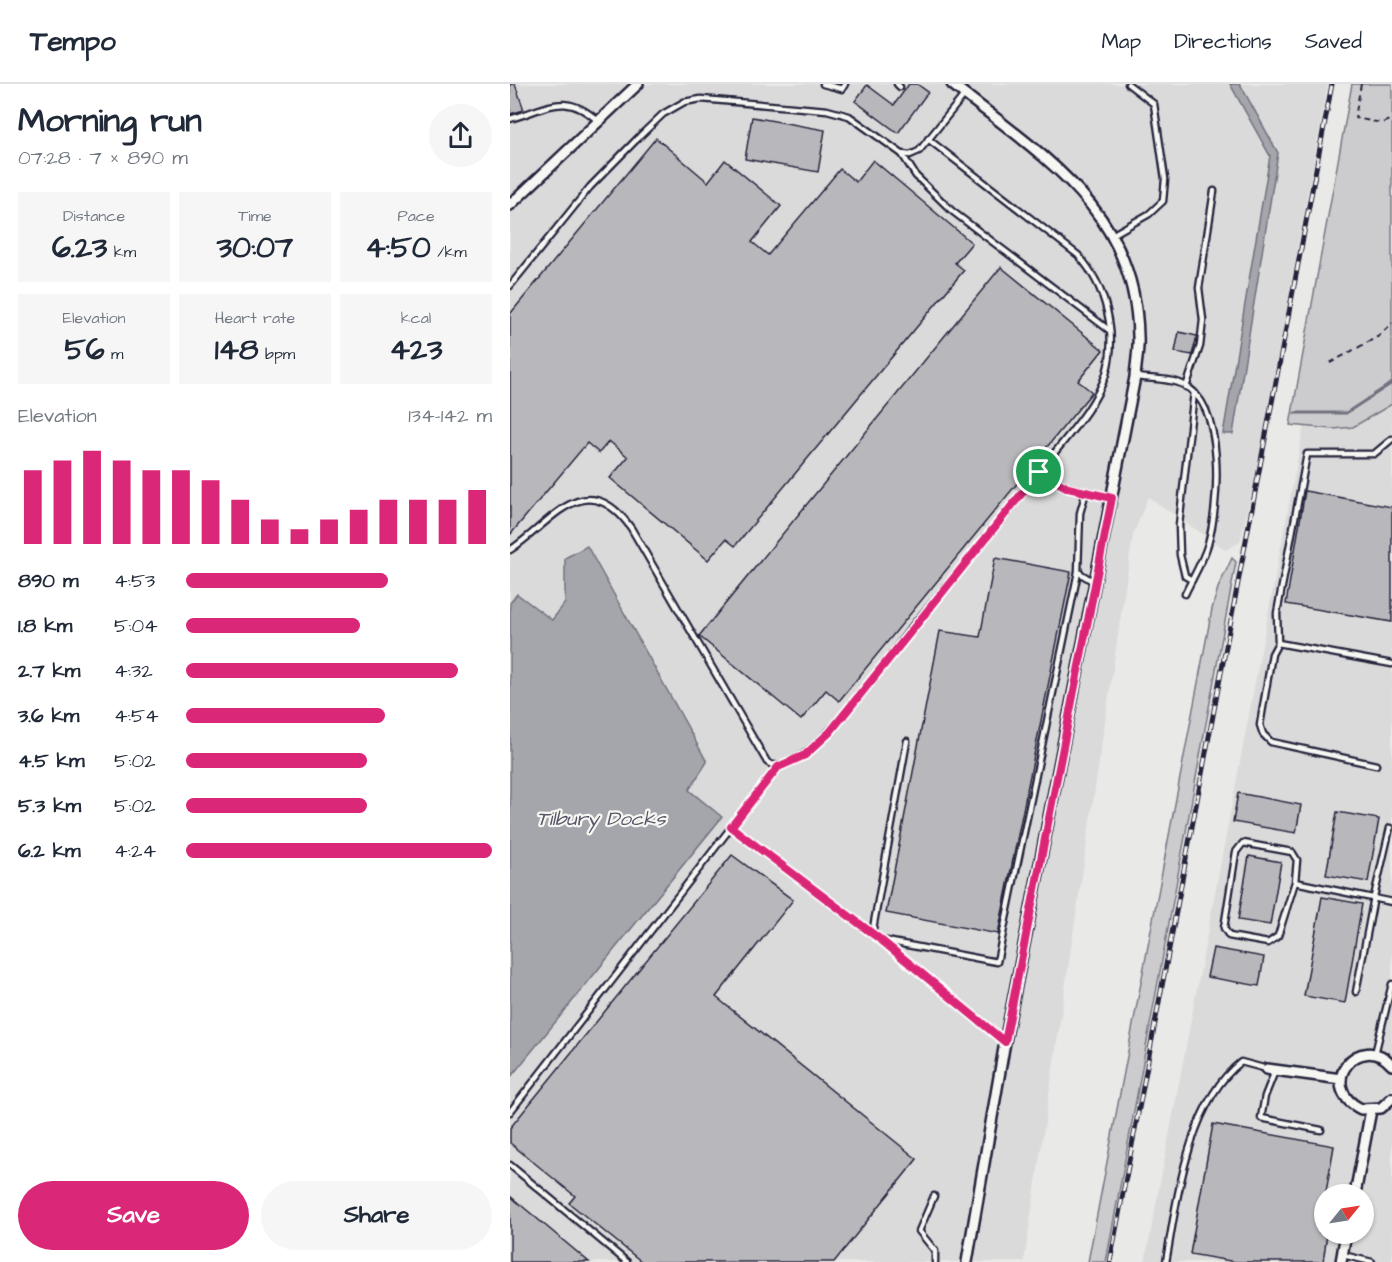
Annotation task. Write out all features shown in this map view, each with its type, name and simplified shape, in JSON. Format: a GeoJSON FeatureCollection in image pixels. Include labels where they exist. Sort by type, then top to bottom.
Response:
{"type":"FeatureCollection","features":[{"type":"Feature","properties":{"kind":"street"},"geometry":{"type":"LineString","coordinates":[[510,205],[638,84]]}},
{"type":"Feature","properties":{"kind":"street"},"geometry":{"type":"LineString","coordinates":[[952,84],[1082,191],[1112,235],[1132,284],[1138,336],[1135,377],[1005,1042],[967,1262]]}},
{"type":"Feature","properties":{"kind":"street"},"geometry":{"type":"LineString","coordinates":[[1392,1065],[1375,1054],[1358,1056],[1349,1061],[1341,1079],[1345,1098],[1352,1105],[1371,1110],[1381,1108],[1392,1098]]}},
{"type":"Feature","properties":{"kind":"street"},"geometry":{"type":"LineString","coordinates":[[1271,1070],[1341,1079]]}},
{"type":"Feature","properties":{"kind":"street"},"geometry":{"type":"LineString","coordinates":[[1357,1184],[1371,1110]]}},
{"type":"Feature","properties":{"kind":"lane"},"geometry":{"type":"LineString","coordinates":[[823,84],[842,89],[845,84]]}},
{"type":"Feature","properties":{"kind":"lane"},"geometry":{"type":"LineString","coordinates":[[1112,235],[1149,214],[1163,201],[1165,179],[1154,104],[1128,84]]}},
{"type":"Feature","properties":{"kind":"lane"},"geometry":{"type":"LineString","coordinates":[[902,154],[910,155],[919,151],[965,94]]}},
{"type":"Feature","properties":{"kind":"lane"},"geometry":{"type":"LineString","coordinates":[[510,286],[590,187],[663,114],[684,102],[701,99],[827,110],[849,117],[902,154],[916,176],[952,211],[1109,330]]}},
{"type":"Feature","properties":{"kind":"lane"},"geometry":{"type":"LineString","coordinates":[[510,119],[573,103],[598,121]]}},
{"type":"Feature","properties":{"kind":"lane"},"geometry":{"type":"LineString","coordinates":[[510,1112],[778,767],[805,755],[830,732],[1039,472],[1092,404],[1101,386],[1109,353],[1109,330],[1103,290],[1093,271],[1078,255],[928,139]]}},
{"type":"Feature","properties":{"kind":"lane"},"geometry":{"type":"LineString","coordinates":[[1186,387],[1201,337],[1203,320],[1198,288],[1214,191]]}},
{"type":"Feature","properties":{"kind":"lane"},"geometry":{"type":"LineString","coordinates":[[1135,377],[1186,387],[1194,392],[1210,417],[1215,438],[1210,533],[1185,594]]}},
{"type":"Feature","properties":{"kind":"lane"},"geometry":{"type":"LineString","coordinates":[[1192,580],[1185,576],[1178,540],[1189,421],[1194,392]]}},
{"type":"Feature","properties":{"kind":"lane"},"geometry":{"type":"LineString","coordinates":[[1376,765],[1271,742],[1266,738],[1260,725],[1272,654],[1278,643],[1277,613],[1307,454],[1374,454],[1392,440]]}},
{"type":"Feature","properties":{"kind":"lane"},"geometry":{"type":"LineString","coordinates":[[1039,472],[1068,488],[1112,498]]}},
{"type":"Feature","properties":{"kind":"lane"},"geometry":{"type":"LineString","coordinates":[[881,940],[997,962],[1078,572],[1080,513],[1086,492]]}},
{"type":"Feature","properties":{"kind":"lane"},"geometry":{"type":"LineString","coordinates":[[510,550],[554,513],[571,503],[596,501],[618,512],[631,528],[762,756],[772,766],[778,767]]}},
{"type":"Feature","properties":{"kind":"lane"},"geometry":{"type":"LineString","coordinates":[[1078,572],[1096,583]]}},
{"type":"Feature","properties":{"kind":"lane"},"geometry":{"type":"LineString","coordinates":[[1278,643],[1392,664]]}},
{"type":"Feature","properties":{"kind":"lane"},"geometry":{"type":"LineString","coordinates":[[872,934],[907,741]]}},
{"type":"Feature","properties":{"kind":"lane"},"geometry":{"type":"LineString","coordinates":[[731,827],[881,940],[1005,1042]]}},
{"type":"Feature","properties":{"kind":"lane"},"geometry":{"type":"LineString","coordinates":[[1356,992],[1390,828]]}},
{"type":"Feature","properties":{"kind":"lane"},"geometry":{"type":"LineString","coordinates":[[1243,843],[1292,852],[1297,860],[1295,882],[1278,936],[1268,944],[1229,936],[1224,928],[1236,852],[1243,843]]}},
{"type":"Feature","properties":{"kind":"lane"},"geometry":{"type":"LineString","coordinates":[[1295,882],[1392,902]]}},
{"type":"Feature","properties":{"kind":"lane"},"geometry":{"type":"LineString","coordinates":[[1375,1054],[1392,984]]}},
{"type":"Feature","properties":{"kind":"lane"},"geometry":{"type":"LineString","coordinates":[[1166,1262],[1188,1147],[1213,1097],[1231,1070],[1241,1062],[1271,1070],[1261,1118],[1321,1130]]}},
{"type":"Feature","properties":{"kind":"lane"},"geometry":{"type":"LineString","coordinates":[[510,1165],[627,1262]]}},
{"type":"Feature","properties":{"kind":"lane"},"geometry":{"type":"LineString","coordinates":[[934,1196],[919,1231],[935,1251],[934,1262]]}},
{"type":"Feature","properties":{"kind":"lane"},"geometry":{"type":"LineString","coordinates":[[1341,1258],[1372,1262]]}},
{"type":"Feature","properties":{"kind":"path"},"geometry":{"type":"LineString","coordinates":[[1361,84],[1355,118],[1382,123],[1392,119]]}},
{"type":"Feature","properties":{"kind":"path"},"geometry":{"type":"LineString","coordinates":[[1330,363],[1379,336],[1392,323]]}},
{"type":"Feature","properties":{"kind":"shaded area"},"geometry":{"type":"Polygon","coordinates":[[[510,84],[1328,84],[1256,474],[1240,542],[1226,550],[1148,497],[1133,535],[1024,1262],[510,1262],[510,84]]]}},
{"type":"Feature","properties":{"kind":"shaded area"},"geometry":{"type":"Polygon","coordinates":[[[1352,84],[1392,84],[1392,404],[1353,427],[1333,429],[1290,425],[1352,84]]]}},
{"type":"Feature","properties":{"kind":"shaded area"},"geometry":{"type":"Polygon","coordinates":[[[1392,404],[1392,1262],[1145,1262],[1304,425],[1333,429],[1353,427],[1392,404]]]}},
{"type":"Feature","properties":{"kind":"shaded area"},"geometry":{"type":"Polygon","coordinates":[[[1232,558],[1236,562],[1106,1262],[1088,1262],[1212,609],[1218,588],[1232,558]]]}},
{"type":"Feature","properties":{"kind":"water"},"geometry":{"type":"Polygon","coordinates":[[[1230,84],[1240,84],[1278,153],[1233,434],[1223,434],[1270,156],[1230,84]]]}},
{"type":"Feature","properties":{"kind":"water","name":"Tilbury Docks"},"geometry":{"type":"Polygon","coordinates":[[[587,546],[707,762],[689,790],[722,817],[510,1078],[510,603],[517,594],[552,620],[565,603],[565,558],[587,546]]]}},
{"type":"Feature","properties":{"kind":"building"},"geometry":{"type":"Polygon","coordinates":[[[510,84],[515,84],[524,110],[510,114],[510,84]]]}},
{"type":"Feature","properties":{"kind":"building"},"geometry":{"type":"Polygon","coordinates":[[[909,84],[917,84],[928,92],[898,133],[855,101],[867,85],[894,105],[909,84]]]}},
{"type":"Feature","properties":{"kind":"building"},"geometry":{"type":"Polygon","coordinates":[[[752,117],[825,130],[818,172],[745,159],[752,117]]]}},
{"type":"Feature","properties":{"kind":"building"},"geometry":{"type":"Polygon","coordinates":[[[656,138],[708,182],[725,160],[781,206],[752,242],[768,255],[840,169],[856,182],[873,160],[972,243],[955,263],[964,270],[735,546],[726,539],[708,560],[610,478],[628,457],[609,441],[599,453],[587,443],[510,535],[510,314],[656,138]]]}},
{"type":"Feature","properties":{"kind":"building"},"geometry":{"type":"Polygon","coordinates":[[[1001,267],[1103,350],[1078,381],[1092,392],[839,701],[826,690],[801,720],[699,636],[1001,267]]]}},
{"type":"Feature","properties":{"kind":"building"},"geometry":{"type":"Polygon","coordinates":[[[1179,332],[1197,336],[1192,355],[1175,352],[1179,332]]]}},
{"type":"Feature","properties":{"kind":"building"},"geometry":{"type":"Polygon","coordinates":[[[1305,491],[1392,507],[1392,622],[1286,604],[1305,491]]]}},
{"type":"Feature","properties":{"kind":"building"},"geometry":{"type":"Polygon","coordinates":[[[995,558],[1071,572],[998,934],[886,913],[940,631],[980,637],[995,558]]]}},
{"type":"Feature","properties":{"kind":"building"},"geometry":{"type":"Polygon","coordinates":[[[1238,793],[1301,805],[1296,833],[1233,822],[1238,793]]]}},
{"type":"Feature","properties":{"kind":"building"},"geometry":{"type":"Polygon","coordinates":[[[1337,812],[1379,819],[1368,882],[1326,875],[1337,812]]]}},
{"type":"Feature","properties":{"kind":"building"},"geometry":{"type":"Polygon","coordinates":[[[732,855],[793,900],[716,997],[917,1159],[834,1262],[642,1262],[569,1203],[575,1196],[510,1143],[510,1128],[732,855]]]}},
{"type":"Feature","properties":{"kind":"building"},"geometry":{"type":"Polygon","coordinates":[[[1249,856],[1281,862],[1270,925],[1238,920],[1249,856]]]}},
{"type":"Feature","properties":{"kind":"building"},"geometry":{"type":"Polygon","coordinates":[[[1322,897],[1362,904],[1345,1003],[1304,996],[1322,897]]]}},
{"type":"Feature","properties":{"kind":"building"},"geometry":{"type":"Polygon","coordinates":[[[1213,948],[1264,957],[1259,986],[1207,977],[1213,948]]]}},
{"type":"Feature","properties":{"kind":"building"},"geometry":{"type":"Polygon","coordinates":[[[1213,1124],[1334,1146],[1327,1184],[1314,1184],[1314,1244],[1326,1244],[1323,1262],[1236,1262],[1190,1254],[1213,1124]]]}},
{"type":"Feature","properties":{"kind":"building"},"geometry":{"type":"Polygon","coordinates":[[[510,1196],[589,1262],[510,1262],[510,1196]]]}},
{"type":"Feature","properties":{"kind":"waterway"},"geometry":{"type":"LineString","coordinates":[[1295,413],[1346,413],[1392,383]]}},
{"type":"Feature","properties":{"kind":"railway"},"geometry":{"type":"LineString","coordinates":[[1110,1262],[1332,84]]}},
{"type":"Feature","properties":{"kind":"route"},"geometry":{"type":"LineString","coordinates":[[1039,472],[1068,488],[1112,498],[1041,870],[1005,1042],[881,940],[731,827],[778,767],[805,755],[830,732],[905,635],[983,544],[1039,472]]}}]}
